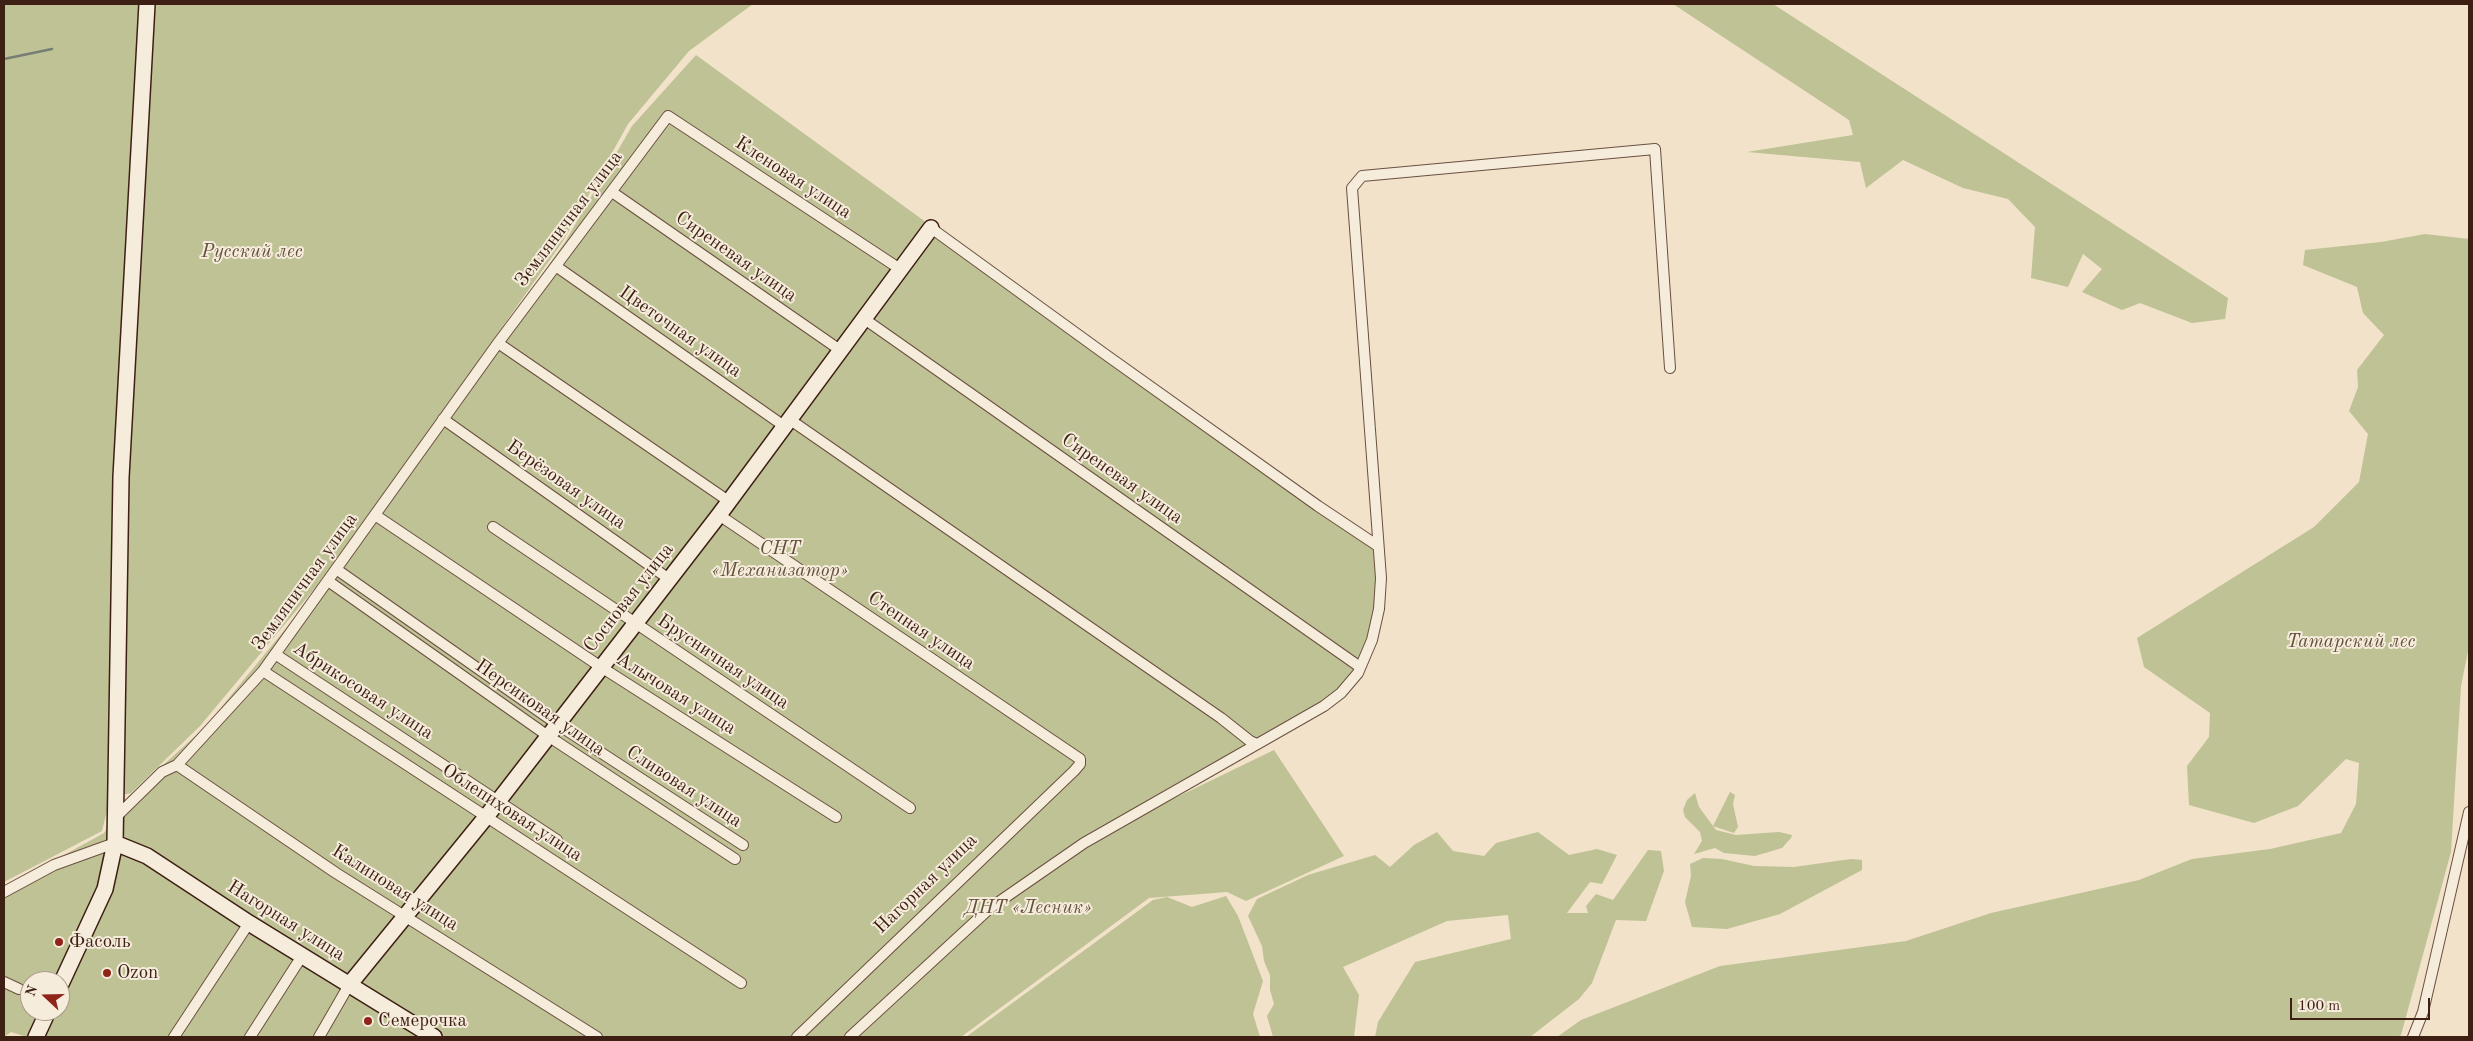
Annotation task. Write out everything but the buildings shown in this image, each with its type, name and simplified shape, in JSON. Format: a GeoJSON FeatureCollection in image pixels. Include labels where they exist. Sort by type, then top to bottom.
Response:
{"type":"FeatureCollection","features":[{"type":"Feature","properties":{"kind":"street"},"geometry":{"type":"LineString","coordinates":[[67,971],[105,889],[115,843],[121,477],[148,4]]}},
{"type":"Feature","properties":{"kind":"street","name":"Земляничная улица"},"geometry":{"type":"LineString","coordinates":[[115,818],[162,772],[177,765],[263,672],[498,343],[557,267],[668,116]]}},
{"type":"Feature","properties":{"kind":"street","name":"Кленовая улица"},"geometry":{"type":"LineString","coordinates":[[668,116],[900,269]]}},
{"type":"Feature","properties":{"kind":"street"},"geometry":{"type":"LineString","coordinates":[[850,1037],[990,908],[1084,843],[1258,744],[1335,697],[1358,673],[1372,640],[1381,578],[1352,188],[1362,176],[1655,148],[1670,368]]}},
{"type":"Feature","properties":{"kind":"street","name":"Сиреневая улица"},"geometry":{"type":"LineString","coordinates":[[612,192],[840,350]]}},
{"type":"Feature","properties":{"kind":"street"},"geometry":{"type":"LineString","coordinates":[[931,228],[1318,506],[1378,546]]}},
{"type":"Feature","properties":{"kind":"street","name":"Сосновая улица"},"geometry":{"type":"LineString","coordinates":[[349,985],[486,817],[670,579],[931,228]]}},
{"type":"Feature","properties":{"kind":"street","name":"Цветочная улица"},"geometry":{"type":"LineString","coordinates":[[557,267],[1213,713],[1250,741],[1258,744]]}},
{"type":"Feature","properties":{"kind":"street","name":"Сиреневая улица"},"geometry":{"type":"LineString","coordinates":[[863,318],[1360,667]]}},
{"type":"Feature","properties":{"kind":"street"},"geometry":{"type":"LineString","coordinates":[[498,343],[727,500]]}},
{"type":"Feature","properties":{"kind":"street","name":"Берёзовая улица"},"geometry":{"type":"LineString","coordinates":[[443,419],[670,579]]}},
{"type":"Feature","properties":{"kind":"street","name":"Алычовая улица"},"geometry":{"type":"LineString","coordinates":[[375,515],[601,668],[836,817]]}},
{"type":"Feature","properties":{"kind":"street","name":"Степная улица"},"geometry":{"type":"LineString","coordinates":[[719,515],[1080,758]]}},
{"type":"Feature","properties":{"kind":"street","name":"Брусничная улица"},"geometry":{"type":"LineString","coordinates":[[493,527],[910,808]]}},
{"type":"Feature","properties":{"kind":"street","name":"Сливовая улица"},"geometry":{"type":"LineString","coordinates":[[336,569],[552,730],[742,845]]}},
{"type":"Feature","properties":{"kind":"street","name":"Персиковая улица"},"geometry":{"type":"LineString","coordinates":[[328,580],[552,730],[735,859]]}},
{"type":"Feature","properties":{"kind":"street","name":"Абрикосовая улица"},"geometry":{"type":"LineString","coordinates":[[275,654],[557,840]]}},
{"type":"Feature","properties":{"kind":"street","name":"Облепиховая улица"},"geometry":{"type":"LineString","coordinates":[[263,672],[741,983]]}},
{"type":"Feature","properties":{"kind":"street","name":"Нагорная улица"},"geometry":{"type":"LineString","coordinates":[[796,1037],[1074,771],[1080,764],[1080,758]]}},
{"type":"Feature","properties":{"kind":"street","name":"Калиновая улица"},"geometry":{"type":"LineString","coordinates":[[177,765],[336,873],[597,1037]]}},
{"type":"Feature","properties":{"kind":"street"},"geometry":{"type":"LineString","coordinates":[[2413,1037],[2423,1012],[2469,812]]}},
{"type":"Feature","properties":{"kind":"street"},"geometry":{"type":"LineString","coordinates":[[4,892],[54,865],[115,843]]}},
{"type":"Feature","properties":{"kind":"street","name":"Нагорная улица"},"geometry":{"type":"LineString","coordinates":[[115,843],[147,856],[249,923],[434,1037]]}},
{"type":"Feature","properties":{"kind":"street"},"geometry":{"type":"LineString","coordinates":[[174,1037],[249,923]]}},
{"type":"Feature","properties":{"kind":"street"},"geometry":{"type":"LineString","coordinates":[[250,1037],[302,956]]}},
{"type":"Feature","properties":{"kind":"street"},"geometry":{"type":"LineString","coordinates":[[4,982],[20,989]]}},
{"type":"Feature","properties":{"kind":"street"},"geometry":{"type":"LineString","coordinates":[[319,1037],[349,985]]}},
{"type":"Feature","properties":{"kind":"street"},"geometry":{"type":"LineString","coordinates":[[36,1037],[43,1021]]}},
{"type":"Feature","properties":{"kind":"green space","name":"Русский лес"},"geometry":{"type":"Polygon","coordinates":[[[4,4],[753,4],[689,51],[628,124],[563,241],[419,445],[315,588],[200,726],[131,793],[110,798],[102,831],[4,882],[4,4]]]}},
{"type":"Feature","properties":{"kind":"green space"},"geometry":{"type":"Polygon","coordinates":[[[1673,4],[1773,4],[2228,298],[2225,319],[2192,323],[2140,303],[2122,310],[2082,292],[2102,269],[2083,254],[2068,287],[2031,278],[2035,227],[2008,199],[1963,188],[1903,160],[1866,188],[1860,162],[1747,152],[1853,135],[1849,120],[1673,4]]]}},
{"type":"Feature","properties":{"kind":"green space","name":"СНТ «Механизатор»"},"geometry":{"type":"Polygon","coordinates":[[[696,55],[1374,548],[1380,589],[1366,649],[1352,676],[1331,697],[1165,790],[1064,852],[1071,858],[1138,816],[1274,750],[1344,856],[1246,901],[1227,892],[1149,898],[961,1037],[27,1037],[11,1032],[4,1037],[4,888],[104,833],[128,797],[205,727],[319,588],[565,242],[632,126],[696,55]]]}},
{"type":"Feature","properties":{"kind":"green space","name":"Татарский лес"},"geometry":{"type":"Polygon","coordinates":[[[2425,234],[2469,239],[2469,646],[2461,686],[2451,852],[2401,1035],[2398,1037],[1557,1037],[1581,1020],[1720,966],[1906,941],[1991,913],[2139,880],[2192,859],[2270,849],[2341,833],[2356,804],[2359,763],[2346,759],[2298,806],[2254,823],[2189,805],[2187,766],[2209,737],[2210,713],[2144,667],[2137,638],[2314,527],[2359,482],[2368,434],[2349,411],[2358,387],[2357,370],[2384,335],[2363,313],[2357,287],[2303,265],[2305,250],[2381,242],[2425,234]]]}},
{"type":"Feature","properties":{"kind":"green space"},"geometry":{"type":"Polygon","coordinates":[[[1730,792],[1735,795],[1733,804],[1738,827],[1734,833],[1713,826],[1730,792]]]}},
{"type":"Feature","properties":{"kind":"green space"},"geometry":{"type":"Polygon","coordinates":[[[1695,793],[1699,807],[1716,830],[1736,835],[1779,832],[1792,835],[1791,838],[1782,848],[1755,856],[1724,853],[1715,848],[1694,854],[1702,841],[1700,832],[1685,817],[1683,810],[1687,800],[1695,793]]]}},
{"type":"Feature","properties":{"kind":"green space"},"geometry":{"type":"Polygon","coordinates":[[[1437,832],[1453,851],[1484,856],[1496,843],[1538,832],[1569,855],[1597,849],[1617,855],[1602,884],[1590,882],[1567,913],[1588,913],[1586,906],[1596,894],[1613,900],[1648,850],[1661,851],[1664,871],[1646,921],[1616,920],[1592,983],[1579,999],[1530,1037],[1375,1037],[1378,1022],[1415,962],[1511,939],[1508,915],[1447,921],[1343,967],[1359,995],[1354,1037],[1273,1037],[1267,1016],[1274,1004],[1270,990],[1270,975],[1264,961],[1262,946],[1248,916],[1257,899],[1308,875],[1375,855],[1390,867],[1414,845],[1437,832]]]}},
{"type":"Feature","properties":{"kind":"green space"},"geometry":{"type":"Polygon","coordinates":[[[1703,858],[1722,859],[1754,866],[1794,867],[1851,859],[1862,860],[1862,870],[1780,914],[1727,929],[1692,927],[1685,902],[1691,876],[1690,864],[1703,858]]]}},
{"type":"Feature","properties":{"kind":"green space"},"geometry":{"type":"Polygon","coordinates":[[[1226,896],[1238,916],[1263,981],[1253,1014],[1260,1037],[966,1037],[1153,900],[1167,897],[1192,907],[1226,896]]]}},
{"type":"Feature","properties":{"kind":"waterway"},"geometry":{"type":"LineString","coordinates":[[4,59],[52,49]]}},
{"type":"Feature","properties":{"kind":"place","name":"Фасоль"},"geometry":{"type":"Point","coordinates":[59,942]}},
{"type":"Feature","properties":{"kind":"place","name":"Ozon"},"geometry":{"type":"Point","coordinates":[107,973]}},
{"type":"Feature","properties":{"kind":"place","name":"Семерочка"},"geometry":{"type":"Point","coordinates":[368,1021]}},
{"type":"Feature","properties":{"kind":"park label","name":"ДНТ «Лесник»"},"geometry":{"type":"Point","coordinates":[1028,908]}}]}
